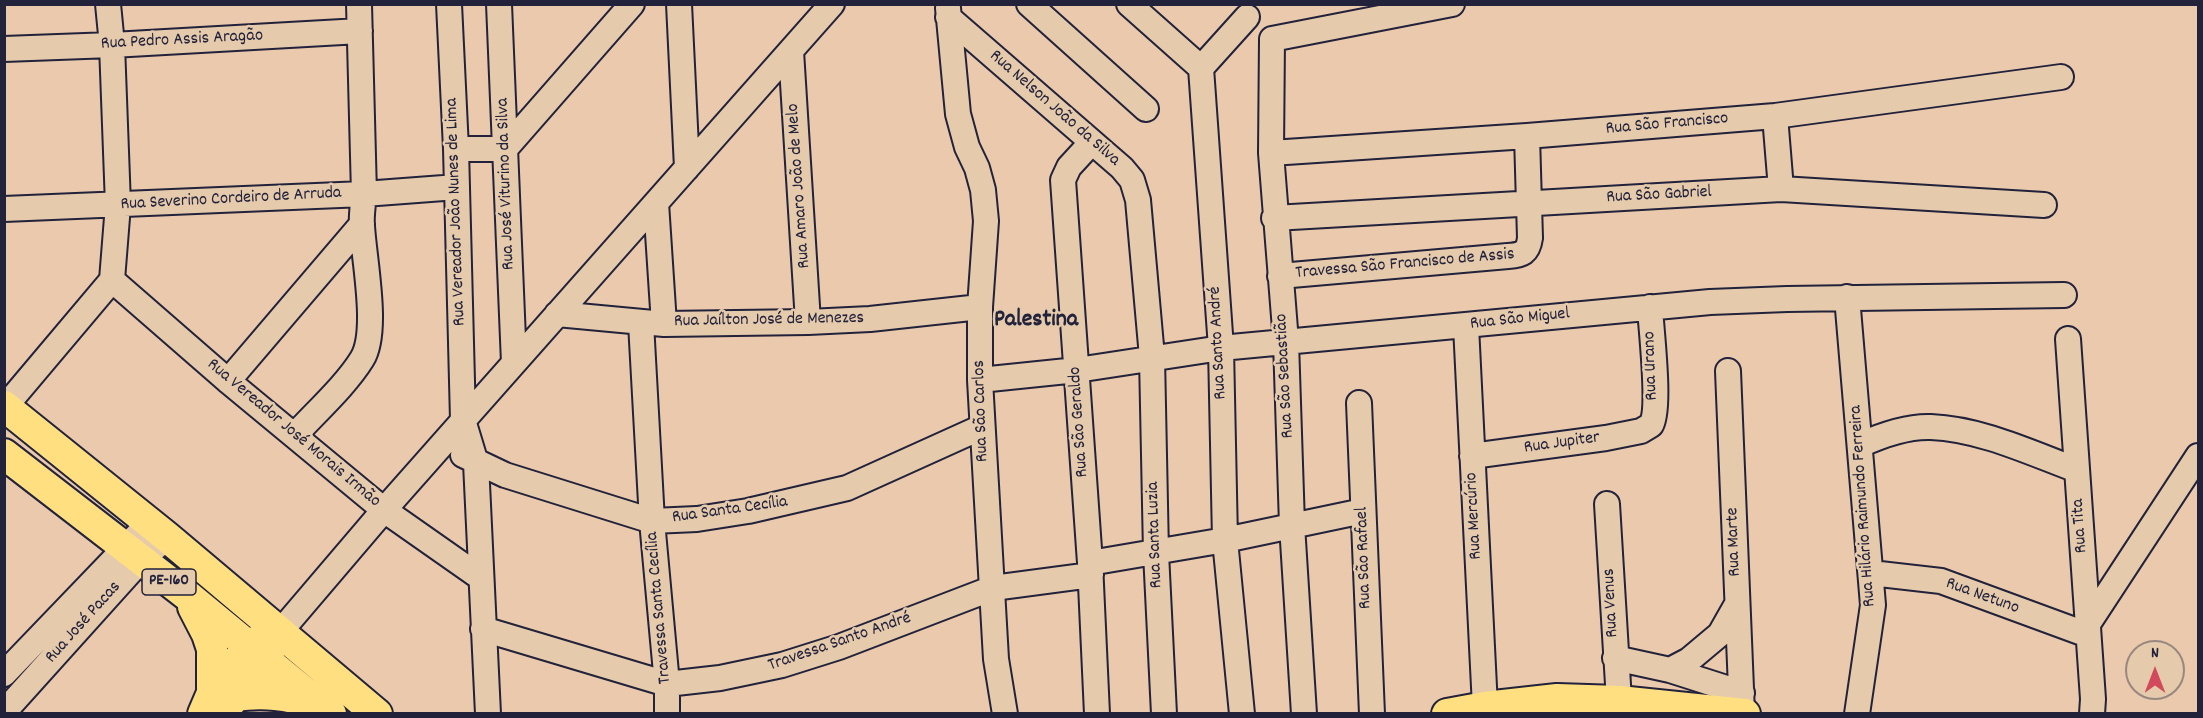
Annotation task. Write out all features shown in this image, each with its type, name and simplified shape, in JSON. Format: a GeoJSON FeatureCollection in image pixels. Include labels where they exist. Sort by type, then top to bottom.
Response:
{"type":"FeatureCollection","features":[{"type":"Feature","properties":{"kind":"main road","name":"PE-160"},"geometry":{"type":"LineString","coordinates":[[5,407],[158,530],[377,714]]}},
{"type":"Feature","properties":{"kind":"main road","name":"PE-160"},"geometry":{"type":"LineString","coordinates":[[4,454],[188,596],[326,709]]}},
{"type":"Feature","properties":{"kind":"main road"},"geometry":{"type":"LineString","coordinates":[[188,596],[207,634],[212,650],[217,704]]}},
{"type":"Feature","properties":{"kind":"main road"},"geometry":{"type":"LineString","coordinates":[[217,704],[257,652],[280,632]]}},
{"type":"Feature","properties":{"kind":"main road"},"geometry":{"type":"LineString","coordinates":[[217,704],[266,693],[281,695],[326,709]]}},
{"type":"Feature","properties":{"kind":"main road"},"geometry":{"type":"LineString","coordinates":[[1447,714],[1485,707],[1557,699],[1743,706]]}},
{"type":"Feature","properties":{"kind":"street"},"geometry":{"type":"LineString","coordinates":[[5,407],[112,280],[118,205],[112,45],[108,4]]}},
{"type":"Feature","properties":{"kind":"street"},"geometry":{"type":"LineString","coordinates":[[295,435],[352,372],[363,358],[368,343],[369,309],[362,224],[364,194],[359,4]]}},
{"type":"Feature","properties":{"kind":"street","name":"Rua Vereador João Nunes de Lima"},"geometry":{"type":"LineString","coordinates":[[449,4],[456,149],[463,420]]}},
{"type":"Feature","properties":{"kind":"street","name":"Rua José Viturino da Silva"},"geometry":{"type":"LineString","coordinates":[[500,4],[514,363]]}},
{"type":"Feature","properties":{"kind":"street"},"geometry":{"type":"LineString","coordinates":[[456,149],[505,149],[632,4]]}},
{"type":"Feature","properties":{"kind":"street"},"geometry":{"type":"LineString","coordinates":[[679,4],[687,168]]}},
{"type":"Feature","properties":{"kind":"street"},"geometry":{"type":"LineString","coordinates":[[280,632],[463,420],[832,4]]}},
{"type":"Feature","properties":{"kind":"street"},"geometry":{"type":"LineString","coordinates":[[1029,4],[1146,109]]}},
{"type":"Feature","properties":{"kind":"street"},"geometry":{"type":"LineString","coordinates":[[1129,4],[1201,68],[1240,10],[1272,39],[1452,4]]}},
{"type":"Feature","properties":{"kind":"street","name":"Rua Nelson João da Silva"},"geometry":{"type":"LineString","coordinates":[[948,11],[1122,168],[1132,180],[1136,189],[1140,217],[1152,357]]}},
{"type":"Feature","properties":{"kind":"street","name":"Rua São Carlos"},"geometry":{"type":"LineString","coordinates":[[948,11],[958,114],[983,190],[985,248],[980,307],[980,380],[996,659],[1005,714]]}},
{"type":"Feature","properties":{"kind":"street","name":"Rua Pedro Assis Aragão"},"geometry":{"type":"LineString","coordinates":[[4,49],[360,31]]}},
{"type":"Feature","properties":{"kind":"street","name":"Rua São Sebastião"},"geometry":{"type":"LineString","coordinates":[[1272,39],[1271,153],[1274,218],[1286,342],[1292,525],[1304,714]]}},
{"type":"Feature","properties":{"kind":"street","name":"Rua Amaro João de Melo"},"geometry":{"type":"LineString","coordinates":[[791,51],[808,322]]}},
{"type":"Feature","properties":{"kind":"street","name":"Rua Santo André"},"geometry":{"type":"LineString","coordinates":[[1201,68],[1221,348],[1225,540],[1242,714]]}},
{"type":"Feature","properties":{"kind":"street","name":"Rua São Francisco"},"geometry":{"type":"LineString","coordinates":[[1271,153],[1775,116],[2061,77]]}},
{"type":"Feature","properties":{"kind":"street"},"geometry":{"type":"LineString","coordinates":[[1775,116],[1781,189]]}},
{"type":"Feature","properties":{"kind":"street"},"geometry":{"type":"LineString","coordinates":[[1527,136],[1530,204]]}},
{"type":"Feature","properties":{"kind":"street","name":"Rua São Geraldo"},"geometry":{"type":"LineString","coordinates":[[1092,142],[1069,167],[1063,180],[1091,569],[1097,714]]}},
{"type":"Feature","properties":{"kind":"street","name":"Rua Severino Cordeiro de Arruda"},"geometry":{"type":"LineString","coordinates":[[4,209],[364,194],[457,187]]}},
{"type":"Feature","properties":{"kind":"street","name":"Rua São Gabriel"},"geometry":{"type":"LineString","coordinates":[[1274,218],[1781,189],[2044,205]]}},
{"type":"Feature","properties":{"kind":"street"},"geometry":{"type":"LineString","coordinates":[[653,323],[656,203]]}},
{"type":"Feature","properties":{"kind":"street","name":"Travessa São Francisco de Assis"},"geometry":{"type":"LineString","coordinates":[[1280,276],[1524,253],[1528,249],[1530,238],[1530,204]]}},
{"type":"Feature","properties":{"kind":"street"},"geometry":{"type":"LineString","coordinates":[[228,381],[362,224]]}},
{"type":"Feature","properties":{"kind":"street","name":"Rua Vereador José Morais Irmão"},"geometry":{"type":"LineString","coordinates":[[112,280],[228,381],[384,510],[481,578]]}},
{"type":"Feature","properties":{"kind":"street","name":"Rua São Miguel"},"geometry":{"type":"LineString","coordinates":[[980,380],[1077,370],[1221,348],[1721,301],[2064,295]]}},
{"type":"Feature","properties":{"kind":"street","name":"Rua Hilário Raimundo Ferreira"},"geometry":{"type":"LineString","coordinates":[[1847,297],[1873,605],[1857,714]]}},
{"type":"Feature","properties":{"kind":"street","name":"Rua Jaílton José de Menezes"},"geometry":{"type":"LineString","coordinates":[[557,314],[653,323],[808,322],[870,319],[980,307]]}},
{"type":"Feature","properties":{"kind":"street","name":"Rua Urano"},"geometry":{"type":"LineString","coordinates":[[1650,307],[1654,391],[1654,417],[1651,425]]}},
{"type":"Feature","properties":{"kind":"street","name":"Travessa Santa Cecília"},"geometry":{"type":"LineString","coordinates":[[653,323],[652,521],[667,684],[667,714]]}},
{"type":"Feature","properties":{"kind":"street","name":"Rua Mercúrio"},"geometry":{"type":"LineString","coordinates":[[1466,326],[1485,707]]}},
{"type":"Feature","properties":{"kind":"street","name":"Rua Tita"},"geometry":{"type":"LineString","coordinates":[[2068,339],[2093,699],[2092,714]]}},
{"type":"Feature","properties":{"kind":"street","name":"Rua Santa Luzia"},"geometry":{"type":"LineString","coordinates":[[1152,357],[1156,553],[1164,714]]}},
{"type":"Feature","properties":{"kind":"street","name":"Rua Marte"},"geometry":{"type":"LineString","coordinates":[[1728,371],[1743,706]]}},
{"type":"Feature","properties":{"kind":"street","name":"Rua São Rafael"},"geometry":{"type":"LineString","coordinates":[[1359,404],[1372,714]]}},
{"type":"Feature","properties":{"kind":"street"},"geometry":{"type":"LineString","coordinates":[[463,420],[476,463],[488,714]]}},
{"type":"Feature","properties":{"kind":"street","name":"Rua Jupiter"},"geometry":{"type":"LineString","coordinates":[[1472,456],[1606,438],[1641,431],[1651,425]]}},
{"type":"Feature","properties":{"kind":"street","name":"Rua Santa Cecília"},"geometry":{"type":"LineString","coordinates":[[443,443],[476,463],[505,475],[652,521],[697,519],[748,511],[847,488],[982,427]]}},
{"type":"Feature","properties":{"kind":"street"},"geometry":{"type":"LineString","coordinates":[[1860,445],[1881,436],[1910,430],[1930,427],[1948,429],[1988,438],[2077,470]]}},
{"type":"Feature","properties":{"kind":"street"},"geometry":{"type":"LineString","coordinates":[[2088,630],[2199,456]]}},
{"type":"Feature","properties":{"kind":"street","name":"Rua Venus"},"geometry":{"type":"LineString","coordinates":[[1607,504],[1619,701]]}},
{"type":"Feature","properties":{"kind":"street"},"geometry":{"type":"LineString","coordinates":[[1091,569],[1156,553],[1363,512]]}},
{"type":"Feature","properties":{"kind":"street","name":"Rua José Pacas"},"geometry":{"type":"LineString","coordinates":[[4,674],[158,530]]}},
{"type":"Feature","properties":{"kind":"street","name":"Rua José Pacas"},"geometry":{"type":"LineString","coordinates":[[4,712],[132,555]]}},
{"type":"Feature","properties":{"kind":"street","name":"Travessa Santo André"},"geometry":{"type":"LineString","coordinates":[[483,629],[667,684],[720,678],[782,665],[839,647],[993,588],[1091,569]]}},
{"type":"Feature","properties":{"kind":"street","name":"Rua Netuno"},"geometry":{"type":"LineString","coordinates":[[1871,573],[1941,581],[2088,630]]}},
{"type":"Feature","properties":{"kind":"street"},"geometry":{"type":"LineString","coordinates":[[1670,670],[1689,660],[1720,634],[1737,604]]}},
{"type":"Feature","properties":{"kind":"street"},"geometry":{"type":"LineString","coordinates":[[1615,658],[1670,670],[1743,706]]}},
{"type":"Feature","properties":{"kind":"district","name":"Palestina"},"geometry":{"type":"Point","coordinates":[1036,322]}}]}
